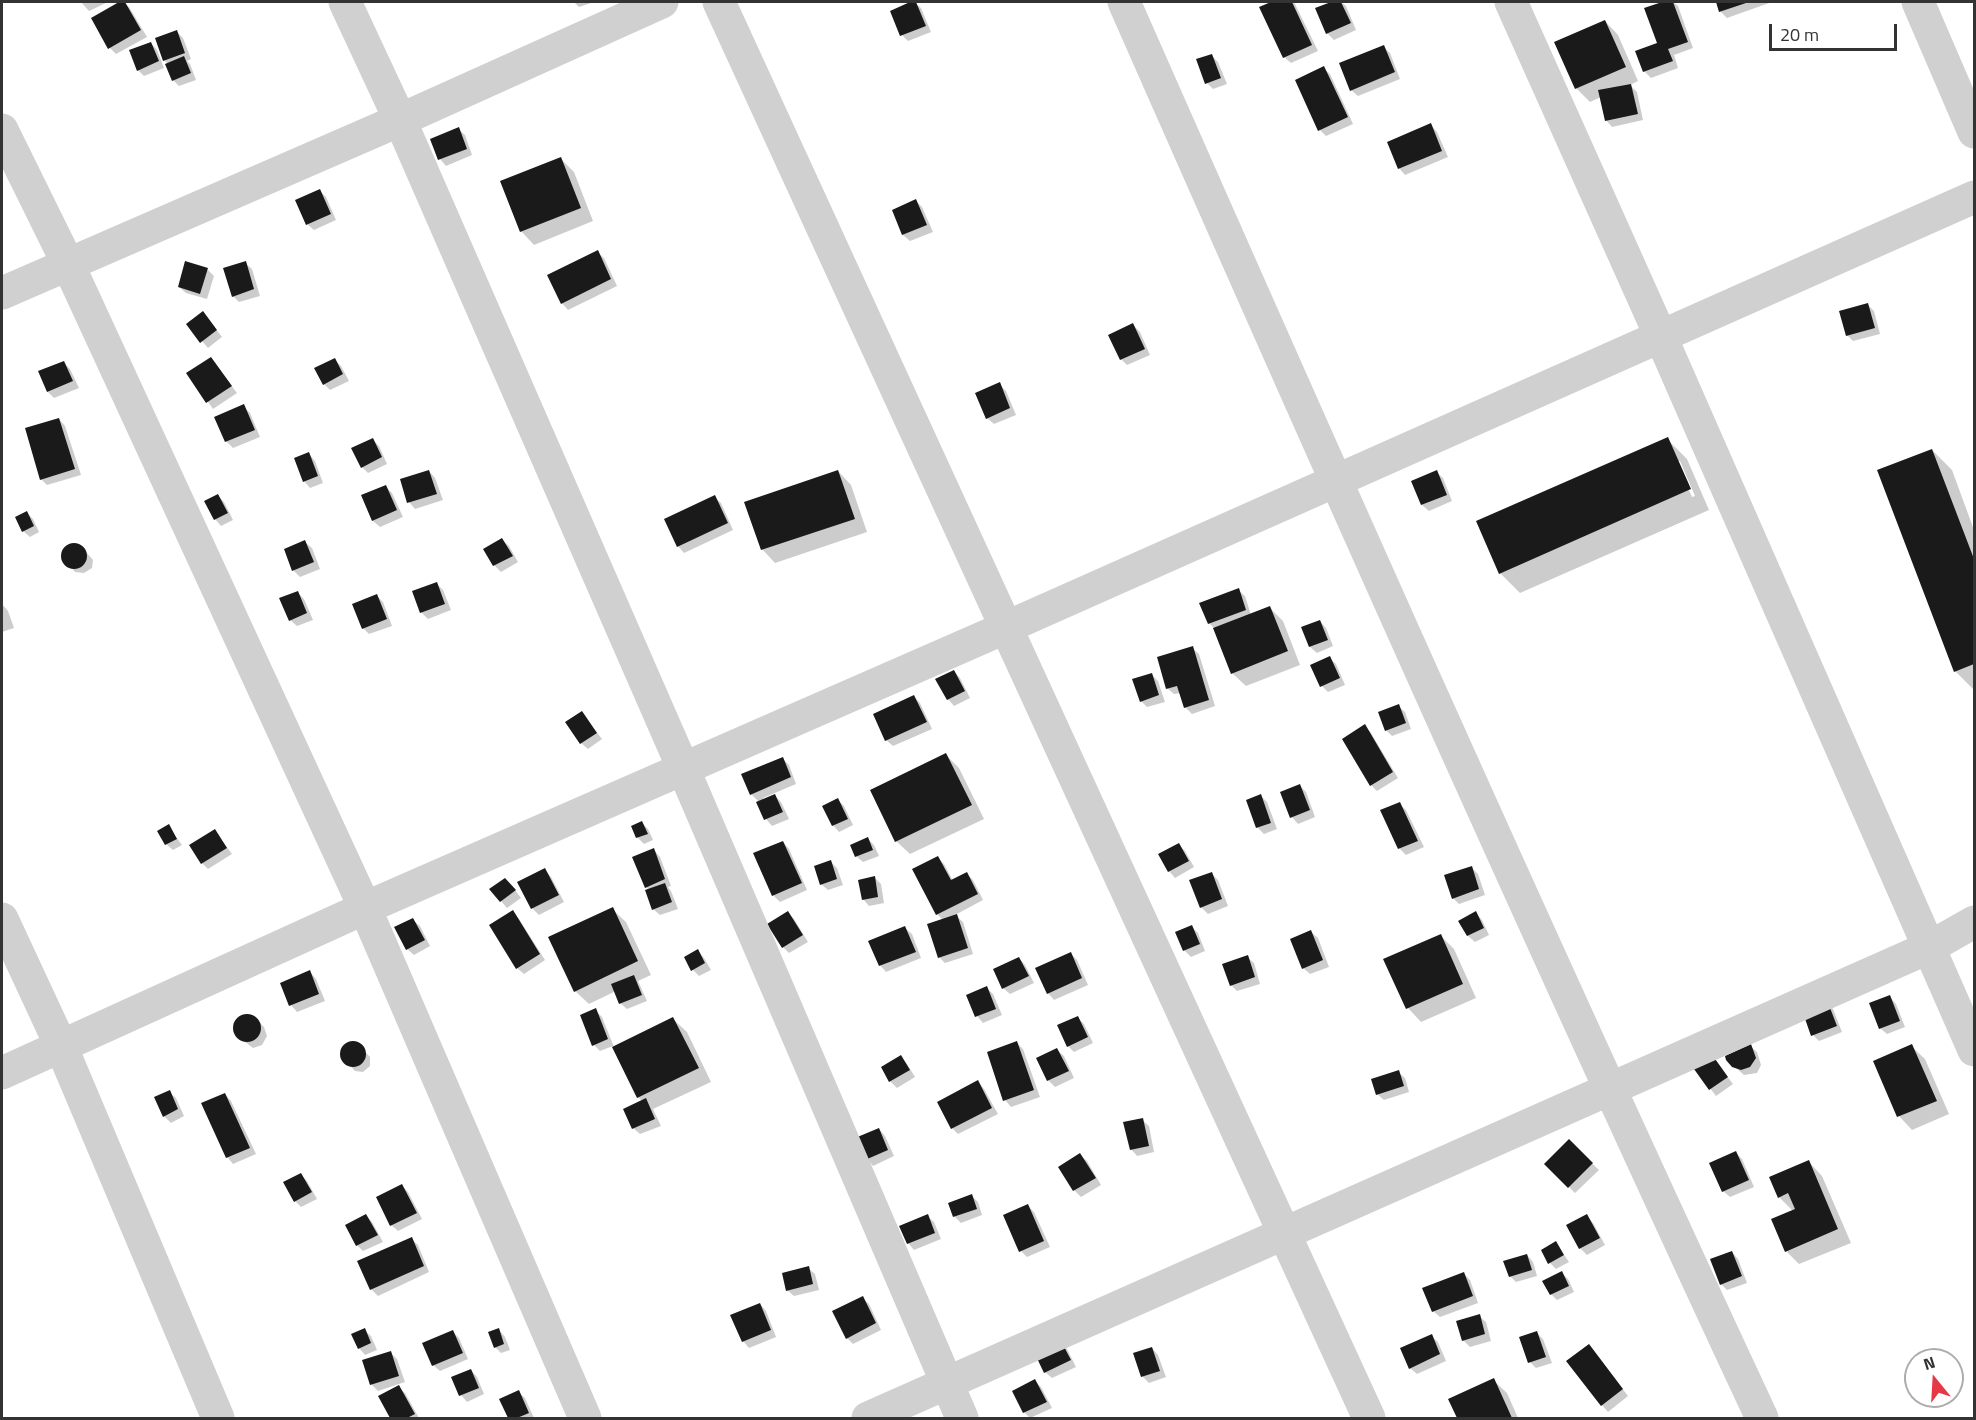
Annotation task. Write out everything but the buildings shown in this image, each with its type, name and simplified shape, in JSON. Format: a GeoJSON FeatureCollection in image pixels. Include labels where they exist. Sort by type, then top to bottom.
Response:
{"type":"FeatureCollection","features":[{"type":"Feature","properties":{"kind":"street"},"geometry":{"type":"LineString","coordinates":[[345,2],[400,120],[683,768],[962,1419]]}},
{"type":"Feature","properties":{"kind":"street"},"geometry":{"type":"LineString","coordinates":[[2,293],[400,120],[662,2]]}},
{"type":"Feature","properties":{"kind":"street"},"geometry":{"type":"LineString","coordinates":[[719,2],[1370,1419]]}},
{"type":"Feature","properties":{"kind":"street"},"geometry":{"type":"LineString","coordinates":[[1124,2],[1335,482],[1608,1089],[1762,1419]]}},
{"type":"Feature","properties":{"kind":"street"},"geometry":{"type":"LineString","coordinates":[[1511,2],[1661,337],[1974,1050]]}},
{"type":"Feature","properties":{"kind":"street"},"geometry":{"type":"LineString","coordinates":[[1917,2],[1974,132]]}},
{"type":"Feature","properties":{"kind":"street"},"geometry":{"type":"LineString","coordinates":[[2,130],[68,264],[365,908],[585,1419]]}},
{"type":"Feature","properties":{"kind":"street"},"geometry":{"type":"LineString","coordinates":[[2,1073],[365,908],[1007,627],[1974,197]]}},
{"type":"Feature","properties":{"kind":"street"},"geometry":{"type":"LineString","coordinates":[[2,919],[61,1046],[218,1419]]}},
{"type":"Feature","properties":{"kind":"street"},"geometry":{"type":"LineString","coordinates":[[868,1419],[1930,947],[1974,922]]}}]}
